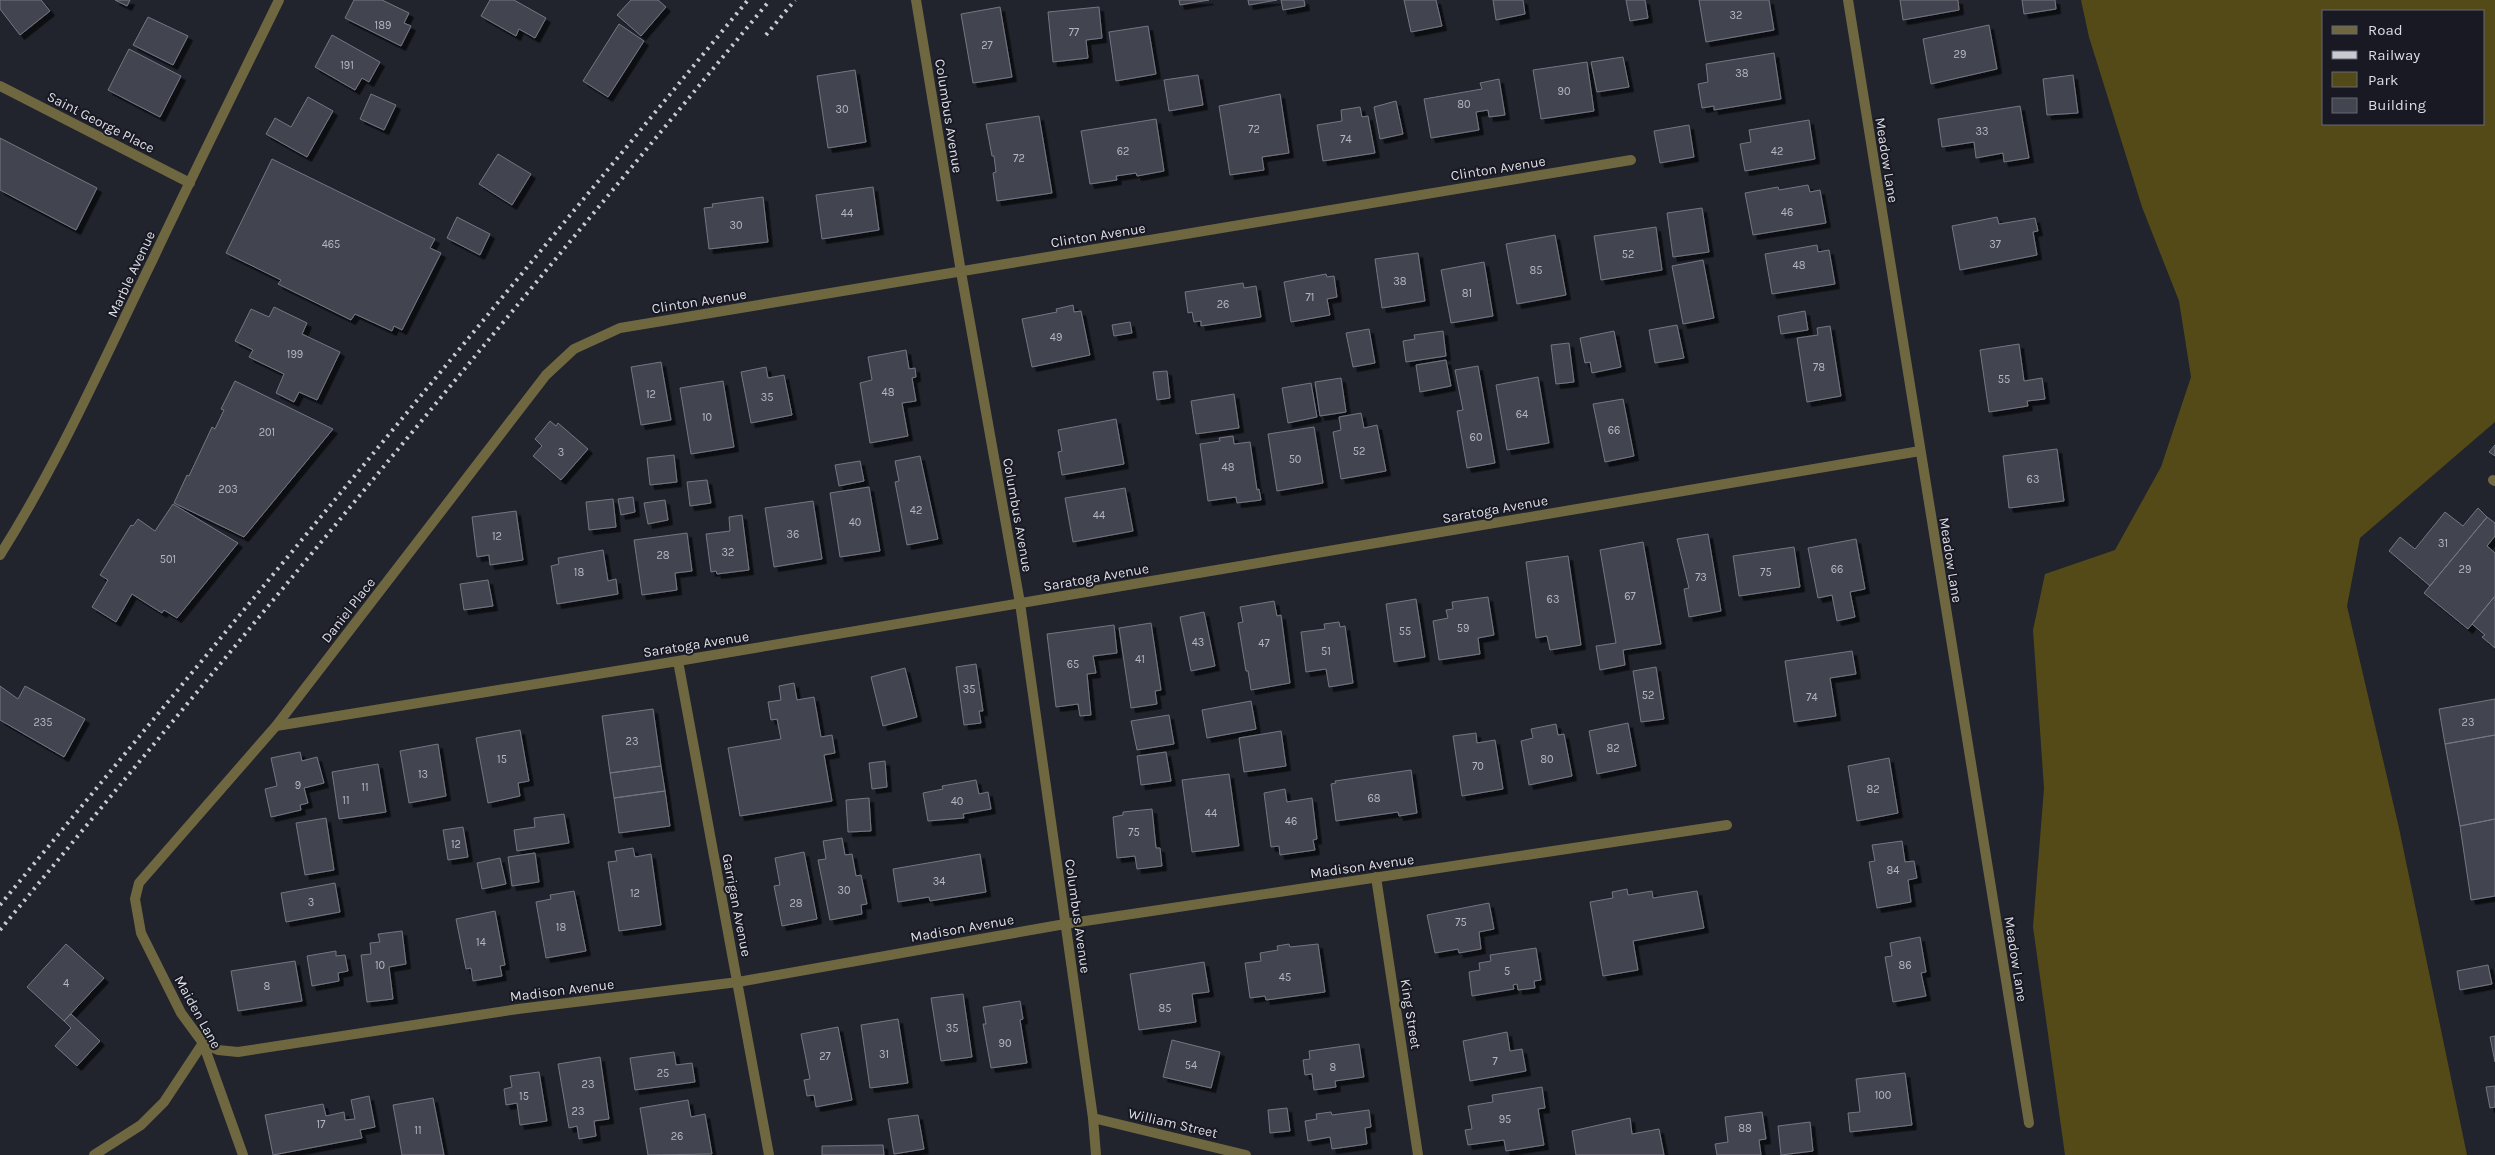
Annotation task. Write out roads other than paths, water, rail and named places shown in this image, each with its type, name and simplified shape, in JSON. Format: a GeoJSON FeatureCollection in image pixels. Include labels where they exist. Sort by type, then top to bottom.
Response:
{"type":"FeatureCollection","features":[{"type":"Feature","properties":{"kind":"street","name":"Marble Avenue"},"geometry":{"type":"LineString","coordinates":[[0,555],[25,515],[93,387],[279,0]]}},
{"type":"Feature","properties":{"kind":"street","name":"Columbus Avenue"},"geometry":{"type":"LineString","coordinates":[[916,0],[961,272],[1020,603],[1093,1118],[1096,1155]]}},
{"type":"Feature","properties":{"kind":"street","name":"Meadow Lane"},"geometry":{"type":"LineString","coordinates":[[1848,0],[2029,1123]]}},
{"type":"Feature","properties":{"kind":"street","name":"Saint George Place"},"geometry":{"type":"LineString","coordinates":[[0,86],[190,183]]}},
{"type":"Feature","properties":{"kind":"street","name":"Clinton Avenue"},"geometry":{"type":"LineString","coordinates":[[574,349],[620,328],[1631,160]]}},
{"type":"Feature","properties":{"kind":"street","name":"Daniel Place"},"geometry":{"type":"LineString","coordinates":[[139,883],[276,726],[546,375],[574,349]]}},
{"type":"Feature","properties":{"kind":"street","name":"Saratoga Avenue"},"geometry":{"type":"LineString","coordinates":[[276,726],[678,661],[1920,451]]}},
{"type":"Feature","properties":{"kind":"street","name":"Garrigan Avenue"},"geometry":{"type":"LineString","coordinates":[[678,661],[769,1155]]}},
{"type":"Feature","properties":{"kind":"street","name":"Madison Avenue"},"geometry":{"type":"LineString","coordinates":[[203,1043],[218,1050],[238,1052],[518,1009],[738,982],[1065,924],[1727,825]]}},
{"type":"Feature","properties":{"kind":"street","name":"King Street"},"geometry":{"type":"LineString","coordinates":[[1376,878],[1418,1155]]}},
{"type":"Feature","properties":{"kind":"street","name":"Maiden Lane"},"geometry":{"type":"LineString","coordinates":[[139,883],[135,899],[142,933],[182,1013],[203,1043],[243,1155]]}},
{"type":"Feature","properties":{"kind":"street"},"geometry":{"type":"LineString","coordinates":[[94,1155],[141,1125],[164,1102],[203,1043]]}},
{"type":"Feature","properties":{"kind":"street","name":"William Street"},"geometry":{"type":"LineString","coordinates":[[1093,1118],[1246,1155]]}},
{"type":"Feature","properties":{"kind":"railway"},"geometry":{"type":"LineString","coordinates":[[0,905],[748,0]]}},
{"type":"Feature","properties":{"kind":"railway"},"geometry":{"type":"LineString","coordinates":[[0,930],[770,0]]}},
{"type":"Feature","properties":{"kind":"railway"},"geometry":{"type":"LineString","coordinates":[[766,35],[795,0]]}}]}
